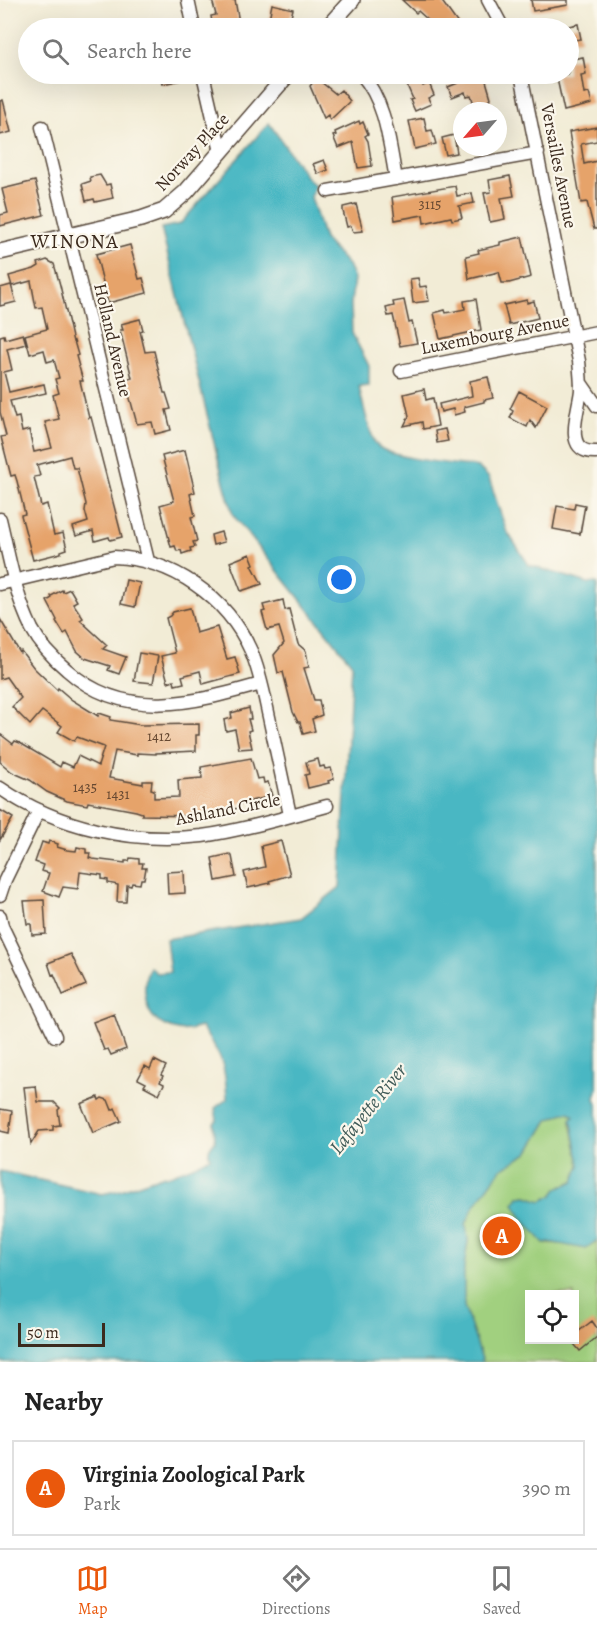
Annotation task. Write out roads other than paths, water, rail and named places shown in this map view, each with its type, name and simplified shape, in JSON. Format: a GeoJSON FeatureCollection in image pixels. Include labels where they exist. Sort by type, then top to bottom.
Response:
{"type":"FeatureCollection","features":[{"type":"Feature","properties":{"kind":"street"},"geometry":{"type":"LineString","coordinates":[[188,0],[192,18]]}},
{"type":"Feature","properties":{"kind":"street"},"geometry":{"type":"LineString","coordinates":[[336,18],[352,0]]}},
{"type":"Feature","properties":{"kind":"street"},"geometry":{"type":"LineString","coordinates":[[488,0],[498,18]]}},
{"type":"Feature","properties":{"kind":"street"},"geometry":{"type":"LineString","coordinates":[[204,84],[221,152]]}},
{"type":"Feature","properties":{"kind":"street","name":"Norway Place"},"geometry":{"type":"LineString","coordinates":[[0,252],[141,219],[164,211],[186,192],[279,84]]}},
{"type":"Feature","properties":{"kind":"street"},"geometry":{"type":"LineString","coordinates":[[368,84],[383,113],[396,179]]}},
{"type":"Feature","properties":{"kind":"street","name":"Versailles Avenue"},"geometry":{"type":"LineString","coordinates":[[523,84],[575,336],[581,383]]}},
{"type":"Feature","properties":{"kind":"street","name":"Holland Avenue"},"geometry":{"type":"LineString","coordinates":[[42,127],[148,561]]}},
{"type":"Feature","properties":{"kind":"street"},"geometry":{"type":"LineString","coordinates":[[328,191],[538,153]]}},
{"type":"Feature","properties":{"kind":"street","name":"Luxembourg Avenue"},"geometry":{"type":"LineString","coordinates":[[401,371],[597,332]]}},
{"type":"Feature","properties":{"kind":"street"},"geometry":{"type":"LineString","coordinates":[[581,383],[597,406]]}},
{"type":"Feature","properties":{"kind":"street"},"geometry":{"type":"LineString","coordinates":[[581,383],[574,437],[582,449],[597,452]]}},
{"type":"Feature","properties":{"kind":"street"},"geometry":{"type":"LineString","coordinates":[[0,519],[15,580],[32,630],[42,644],[72,674],[88,686],[107,696],[142,704],[162,704],[218,696],[261,684]]}},
{"type":"Feature","properties":{"kind":"street"},"geometry":{"type":"LineString","coordinates":[[0,584],[114,557],[148,561],[175,572],[197,586],[224,609],[250,649],[261,684],[290,815]]}},
{"type":"Feature","properties":{"kind":"street","name":"Ashland Circle"},"geometry":{"type":"LineString","coordinates":[[0,788],[39,810],[87,828],[141,838],[202,836],[327,806]]}},
{"type":"Feature","properties":{"kind":"street"},"geometry":{"type":"LineString","coordinates":[[0,895],[39,810]]}},
{"type":"Feature","properties":{"kind":"street"},"geometry":{"type":"LineString","coordinates":[[0,916],[2,926],[55,1035]]}},
{"type":"Feature","properties":{"kind":"water","name":"Lafayette River"},"geometry":{"type":"Polygon","coordinates":[[[269,123],[308,179],[315,185],[311,197],[324,239],[348,265],[354,278],[351,304],[352,333],[369,366],[369,385],[359,386],[376,444],[393,454],[478,467],[489,478],[506,530],[529,565],[588,583],[597,583],[597,1089],[595,1098],[597,1105],[597,1240],[586,1249],[544,1243],[524,1221],[514,1204],[519,1197],[527,1196],[541,1201],[552,1196],[557,1189],[574,1181],[580,1165],[571,1119],[574,1116],[566,1112],[548,1120],[528,1153],[501,1169],[473,1208],[466,1224],[468,1241],[464,1268],[464,1306],[483,1362],[0,1362],[0,1171],[102,1194],[165,1175],[166,1177],[210,1157],[209,1152],[215,1141],[214,1123],[217,1120],[215,1108],[227,1099],[221,1060],[201,1027],[184,1031],[166,1026],[152,1015],[146,1002],[145,987],[150,967],[156,973],[170,972],[166,939],[301,918],[340,887],[352,664],[233,515],[161,228],[180,224],[269,123]]]}},
{"type":"Feature","properties":{"kind":"place","name":"Virginia Zoological Park"},"geometry":{"type":"Point","coordinates":[502,1236]}},
{"type":"Feature","properties":{"kind":"district","name":"WINONA"},"geometry":{"type":"Point","coordinates":[75,241]}}]}
